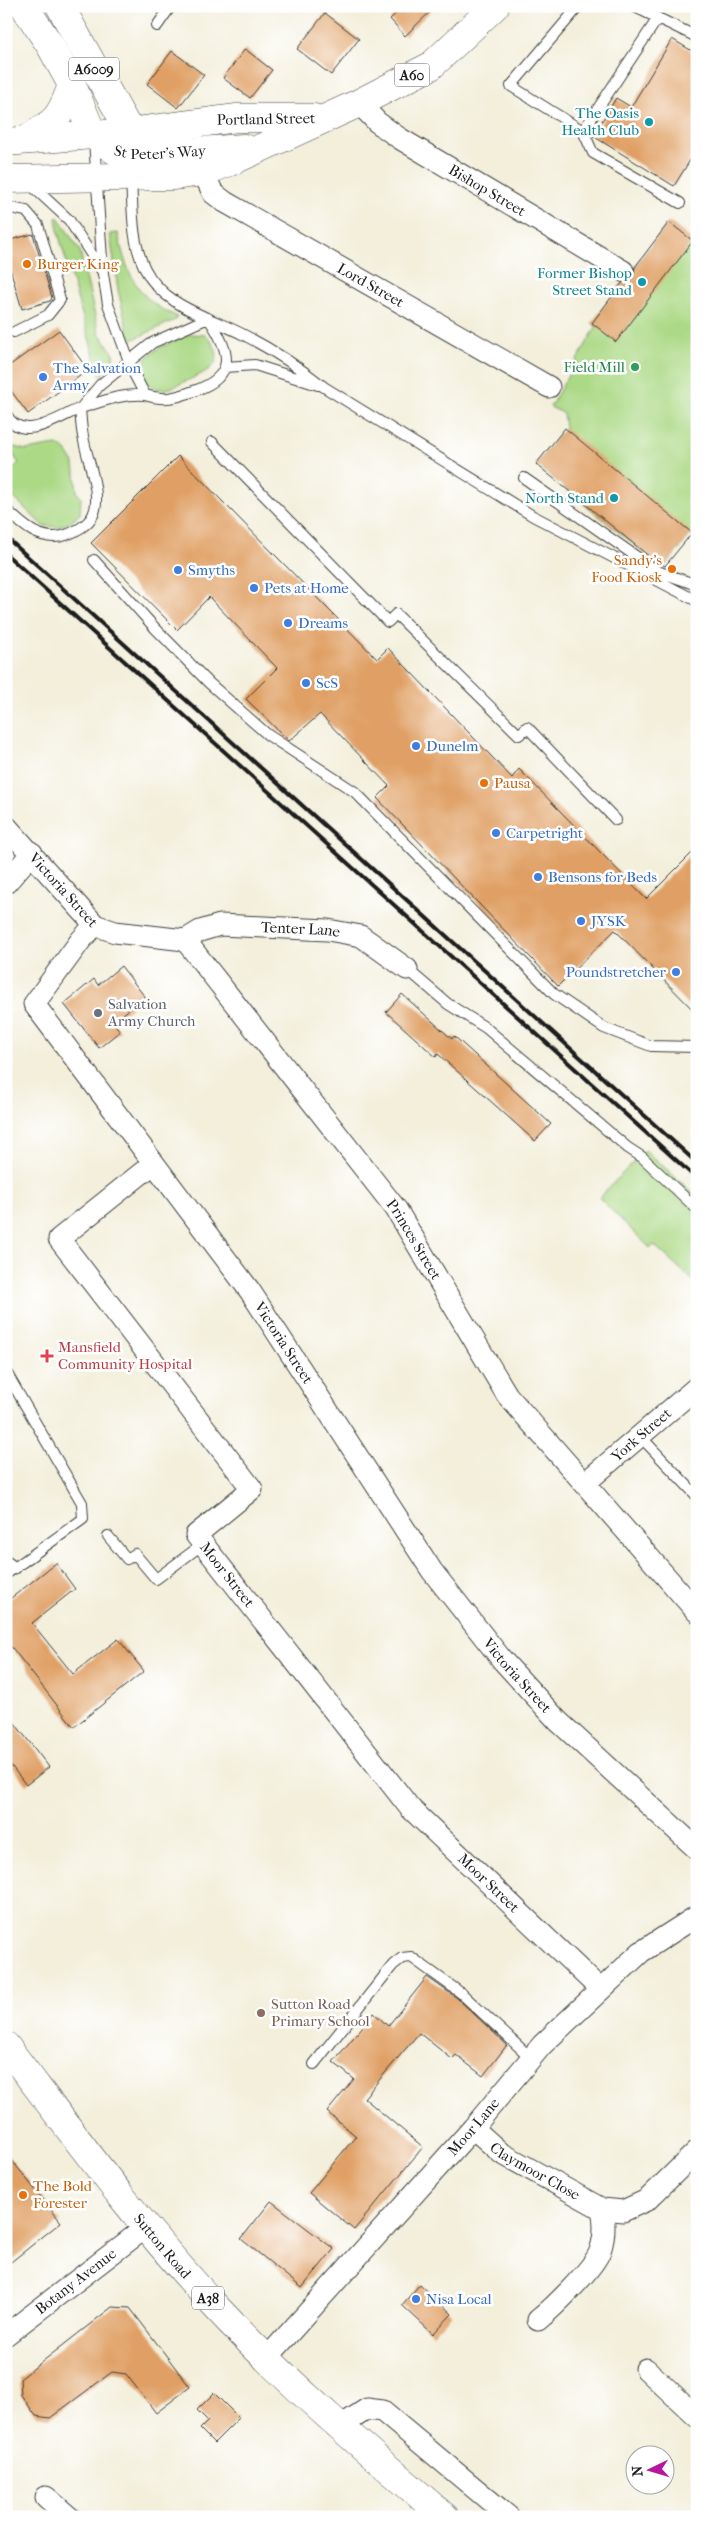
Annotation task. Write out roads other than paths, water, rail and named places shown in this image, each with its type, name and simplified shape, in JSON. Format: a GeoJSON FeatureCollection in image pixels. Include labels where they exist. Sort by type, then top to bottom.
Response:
{"type":"FeatureCollection","features":[{"type":"Feature","properties":{"kind":"highway","name":"St Peter's Way"},"geometry":{"type":"LineString","coordinates":[[24,6],[72,85],[93,135]]}},
{"type":"Feature","properties":{"kind":"highway","name":"St Peter's Way"},"geometry":{"type":"LineString","coordinates":[[60,6],[131,154],[258,148]]}},
{"type":"Feature","properties":{"kind":"highway","name":"Portland Street"},"geometry":{"type":"LineString","coordinates":[[15,179],[96,177],[131,154],[237,118],[323,118],[359,103],[431,66],[495,6]]}},
{"type":"Feature","properties":{"kind":"highway","name":"A6009"},"geometry":{"type":"LineString","coordinates":[[16,141],[55,122],[65,104],[72,85]]}},
{"type":"Feature","properties":{"kind":"highway","name":"A60"},"geometry":{"type":"LineString","coordinates":[[258,148],[323,118]]}},
{"type":"Feature","properties":{"kind":"highway","name":"Portland Street"},"geometry":{"type":"LineString","coordinates":[[93,135],[174,176],[203,172],[230,162],[258,148]]}},
{"type":"Feature","properties":{"kind":"highway","name":"A60"},"geometry":{"type":"LineString","coordinates":[[16,141],[93,135]]}},
{"type":"Feature","properties":{"kind":"highway","name":"Sutton Road"},"geometry":{"type":"LineString","coordinates":[[6,2046],[146,2228],[217,2308],[340,2426],[445,2517]]}},
{"type":"Feature","properties":{"kind":"street","name":"Bishop Street"},"geometry":{"type":"LineString","coordinates":[[359,103],[376,122],[398,138],[623,271]]}},
{"type":"Feature","properties":{"kind":"street","name":"Lord Street"},"geometry":{"type":"LineString","coordinates":[[203,172],[213,193],[225,202],[549,387]]}},
{"type":"Feature","properties":{"kind":"street","name":"Victoria Street"},"geometry":{"type":"LineString","coordinates":[[6,826],[95,925],[81,940],[34,1004],[250,1291],[432,1571],[480,1631],[558,1721],[697,1849]]}},
{"type":"Feature","properties":{"kind":"street"},"geometry":{"type":"LineString","coordinates":[[6,883],[32,854]]}},
{"type":"Feature","properties":{"kind":"street"},"geometry":{"type":"LineString","coordinates":[[95,925],[115,932],[185,940]]}},
{"type":"Feature","properties":{"kind":"street","name":"Tenter Lane"},"geometry":{"type":"LineString","coordinates":[[185,940],[200,931],[220,926],[328,930],[361,936],[407,969]]}},
{"type":"Feature","properties":{"kind":"street","name":"Princes Street"},"geometry":{"type":"LineString","coordinates":[[185,940],[396,1209],[507,1395],[697,1612]]}},
{"type":"Feature","properties":{"kind":"street","name":"Moor Street"},"geometry":{"type":"LineString","coordinates":[[153,1164],[59,1239],[252,1489],[196,1535],[410,1808],[600,1989]]}},
{"type":"Feature","properties":{"kind":"street","name":"York Street"},"geometry":{"type":"LineString","coordinates":[[585,1483],[697,1386]]}},
{"type":"Feature","properties":{"kind":"street","name":"Moor Lane"},"geometry":{"type":"LineString","coordinates":[[267,2358],[473,2128],[531,2058],[600,1989],[641,1952],[694,1922]]}},
{"type":"Feature","properties":{"kind":"street","name":"Claymoor Close"},"geometry":{"type":"LineString","coordinates":[[473,2128],[501,2153],[602,2209],[623,2211],[646,2200],[697,2151]]}},
{"type":"Feature","properties":{"kind":"street"},"geometry":{"type":"LineString","coordinates":[[538,2320],[568,2307],[600,2253],[605,2224],[602,2209]]}},
{"type":"Feature","properties":{"kind":"street","name":"Botany Avenue"},"geometry":{"type":"LineString","coordinates":[[6,2335],[146,2228]]}},
{"type":"Feature","properties":{"kind":"street"},"geometry":{"type":"LineString","coordinates":[[646,2369],[697,2417]]}},
{"type":"Feature","properties":{"kind":"street"},"geometry":{"type":"LineString","coordinates":[[340,2426],[367,2409],[382,2411],[509,2517]]}},
{"type":"Feature","properties":{"kind":"street"},"geometry":{"type":"LineString","coordinates":[[46,2497],[69,2517]]}},
{"type":"Feature","properties":{"kind":"lane"},"geometry":{"type":"LineString","coordinates":[[157,26],[171,6]]}},
{"type":"Feature","properties":{"kind":"lane"},"geometry":{"type":"LineString","coordinates":[[579,6],[511,86],[583,131],[593,154],[680,203]]}},
{"type":"Feature","properties":{"kind":"lane"},"geometry":{"type":"LineString","coordinates":[[633,6],[697,37]]}},
{"type":"Feature","properties":{"kind":"lane"},"geometry":{"type":"LineString","coordinates":[[583,131],[658,18]]}},
{"type":"Feature","properties":{"kind":"lane"},"geometry":{"type":"LineString","coordinates":[[93,135],[104,274],[112,320],[145,395]]}},
{"type":"Feature","properties":{"kind":"lane"},"geometry":{"type":"LineString","coordinates":[[131,154],[134,231],[144,267],[162,292],[208,318],[244,334],[294,363],[324,387],[533,516],[697,601]]}},
{"type":"Feature","properties":{"kind":"lane"},"geometry":{"type":"LineString","coordinates":[[15,179],[69,220],[104,274]]}},
{"type":"Feature","properties":{"kind":"lane"},"geometry":{"type":"LineString","coordinates":[[6,207],[26,211],[38,225],[60,300],[48,315],[14,332]]}},
{"type":"Feature","properties":{"kind":"lane"},"geometry":{"type":"LineString","coordinates":[[6,509],[30,530],[49,538],[72,534],[84,526],[93,515],[95,501],[93,477],[83,436],[80,409],[100,385],[152,343],[208,318]]}},
{"type":"Feature","properties":{"kind":"lane"},"geometry":{"type":"LineString","coordinates":[[6,414],[18,426],[29,428],[42,426],[80,409],[130,393],[172,400],[210,386],[225,367],[226,353],[223,340],[208,318]]}},
{"type":"Feature","properties":{"kind":"lane"},"geometry":{"type":"LineString","coordinates":[[225,367],[255,365],[324,387]]}},
{"type":"Feature","properties":{"kind":"lane"},"geometry":{"type":"LineString","coordinates":[[212,442],[388,622],[396,614],[519,735],[526,727],[616,820]]}},
{"type":"Feature","properties":{"kind":"lane"},"geometry":{"type":"LineString","coordinates":[[524,478],[657,571],[697,585]]}},
{"type":"Feature","properties":{"kind":"lane"},"geometry":{"type":"LineString","coordinates":[[94,560],[154,628],[209,683],[268,735],[355,792],[554,994],[604,1028],[651,1046],[697,1047]]}},
{"type":"Feature","properties":{"kind":"lane"},"geometry":{"type":"LineString","coordinates":[[670,586],[680,579]]}},
{"type":"Feature","properties":{"kind":"lane"},"geometry":{"type":"LineString","coordinates":[[407,969],[448,1004],[486,1028],[628,1148],[642,1157],[697,1209]]}},
{"type":"Feature","properties":{"kind":"lane"},"geometry":{"type":"LineString","coordinates":[[6,1372],[82,1503],[83,1519],[6,1574]]}},
{"type":"Feature","properties":{"kind":"lane"},"geometry":{"type":"LineString","coordinates":[[640,1436],[697,1496]]}},
{"type":"Feature","properties":{"kind":"lane"},"geometry":{"type":"LineString","coordinates":[[108,1536],[127,1559],[135,1554],[156,1580],[203,1544]]}},
{"type":"Feature","properties":{"kind":"lane"},"geometry":{"type":"LineString","coordinates":[[6,1561],[16,1568]]}},
{"type":"Feature","properties":{"kind":"lane"},"geometry":{"type":"LineString","coordinates":[[314,2064],[393,1965],[402,1958],[411,1957],[461,1993],[531,2058]]}},
{"type":"Feature","properties":{"kind":"railway"},"geometry":{"type":"LineString","coordinates":[[6,537],[697,1163]]}},
{"type":"Feature","properties":{"kind":"railway"},"geometry":{"type":"LineString","coordinates":[[6,554],[697,1179]]}},
{"type":"Feature","properties":{"kind":"place","name":"The Oasis Health Club"},"geometry":{"type":"Point","coordinates":[649,122]}},
{"type":"Feature","properties":{"kind":"place","name":"Burger King"},"geometry":{"type":"Point","coordinates":[27,264]}},
{"type":"Feature","properties":{"kind":"place","name":"Former Bishop Street Stand"},"geometry":{"type":"Point","coordinates":[642,282]}},
{"type":"Feature","properties":{"kind":"place","name":"Field Mill"},"geometry":{"type":"Point","coordinates":[635,367]}},
{"type":"Feature","properties":{"kind":"place","name":"The Salvation Army"},"geometry":{"type":"Point","coordinates":[43,377]}},
{"type":"Feature","properties":{"kind":"place","name":"North Stand"},"geometry":{"type":"Point","coordinates":[614,498]}},
{"type":"Feature","properties":{"kind":"place","name":"Sandy's Food Kiosk"},"geometry":{"type":"Point","coordinates":[672,569]}},
{"type":"Feature","properties":{"kind":"place","name":"Smyths"},"geometry":{"type":"Point","coordinates":[178,570]}},
{"type":"Feature","properties":{"kind":"place","name":"Pets at Home"},"geometry":{"type":"Point","coordinates":[254,588]}},
{"type":"Feature","properties":{"kind":"place","name":"Dreams"},"geometry":{"type":"Point","coordinates":[288,623]}},
{"type":"Feature","properties":{"kind":"place","name":"ScS"},"geometry":{"type":"Point","coordinates":[306,683]}},
{"type":"Feature","properties":{"kind":"place","name":"Dunelm"},"geometry":{"type":"Point","coordinates":[416,746]}},
{"type":"Feature","properties":{"kind":"place","name":"Pausa"},"geometry":{"type":"Point","coordinates":[484,783]}},
{"type":"Feature","properties":{"kind":"place","name":"Carpetright"},"geometry":{"type":"Point","coordinates":[496,833]}},
{"type":"Feature","properties":{"kind":"place","name":"Bensons for Beds"},"geometry":{"type":"Point","coordinates":[538,877]}},
{"type":"Feature","properties":{"kind":"place","name":"JYSK"},"geometry":{"type":"Point","coordinates":[581,921]}},
{"type":"Feature","properties":{"kind":"place","name":"Poundstretcher"},"geometry":{"type":"Point","coordinates":[676,972]}},
{"type":"Feature","properties":{"kind":"place","name":"Salvation Army Church"},"geometry":{"type":"Point","coordinates":[98,1013]}},
{"type":"Feature","properties":{"kind":"place","name":"Mansfield Community Hospital"},"geometry":{"type":"Point","coordinates":[47,1356]}},
{"type":"Feature","properties":{"kind":"place","name":"Sutton Road Primary School"},"geometry":{"type":"Point","coordinates":[261,2013]}},
{"type":"Feature","properties":{"kind":"place","name":"The Bold Forester"},"geometry":{"type":"Point","coordinates":[23,2195]}},
{"type":"Feature","properties":{"kind":"place","name":"Nisa Local"},"geometry":{"type":"Point","coordinates":[416,2299]}}]}
